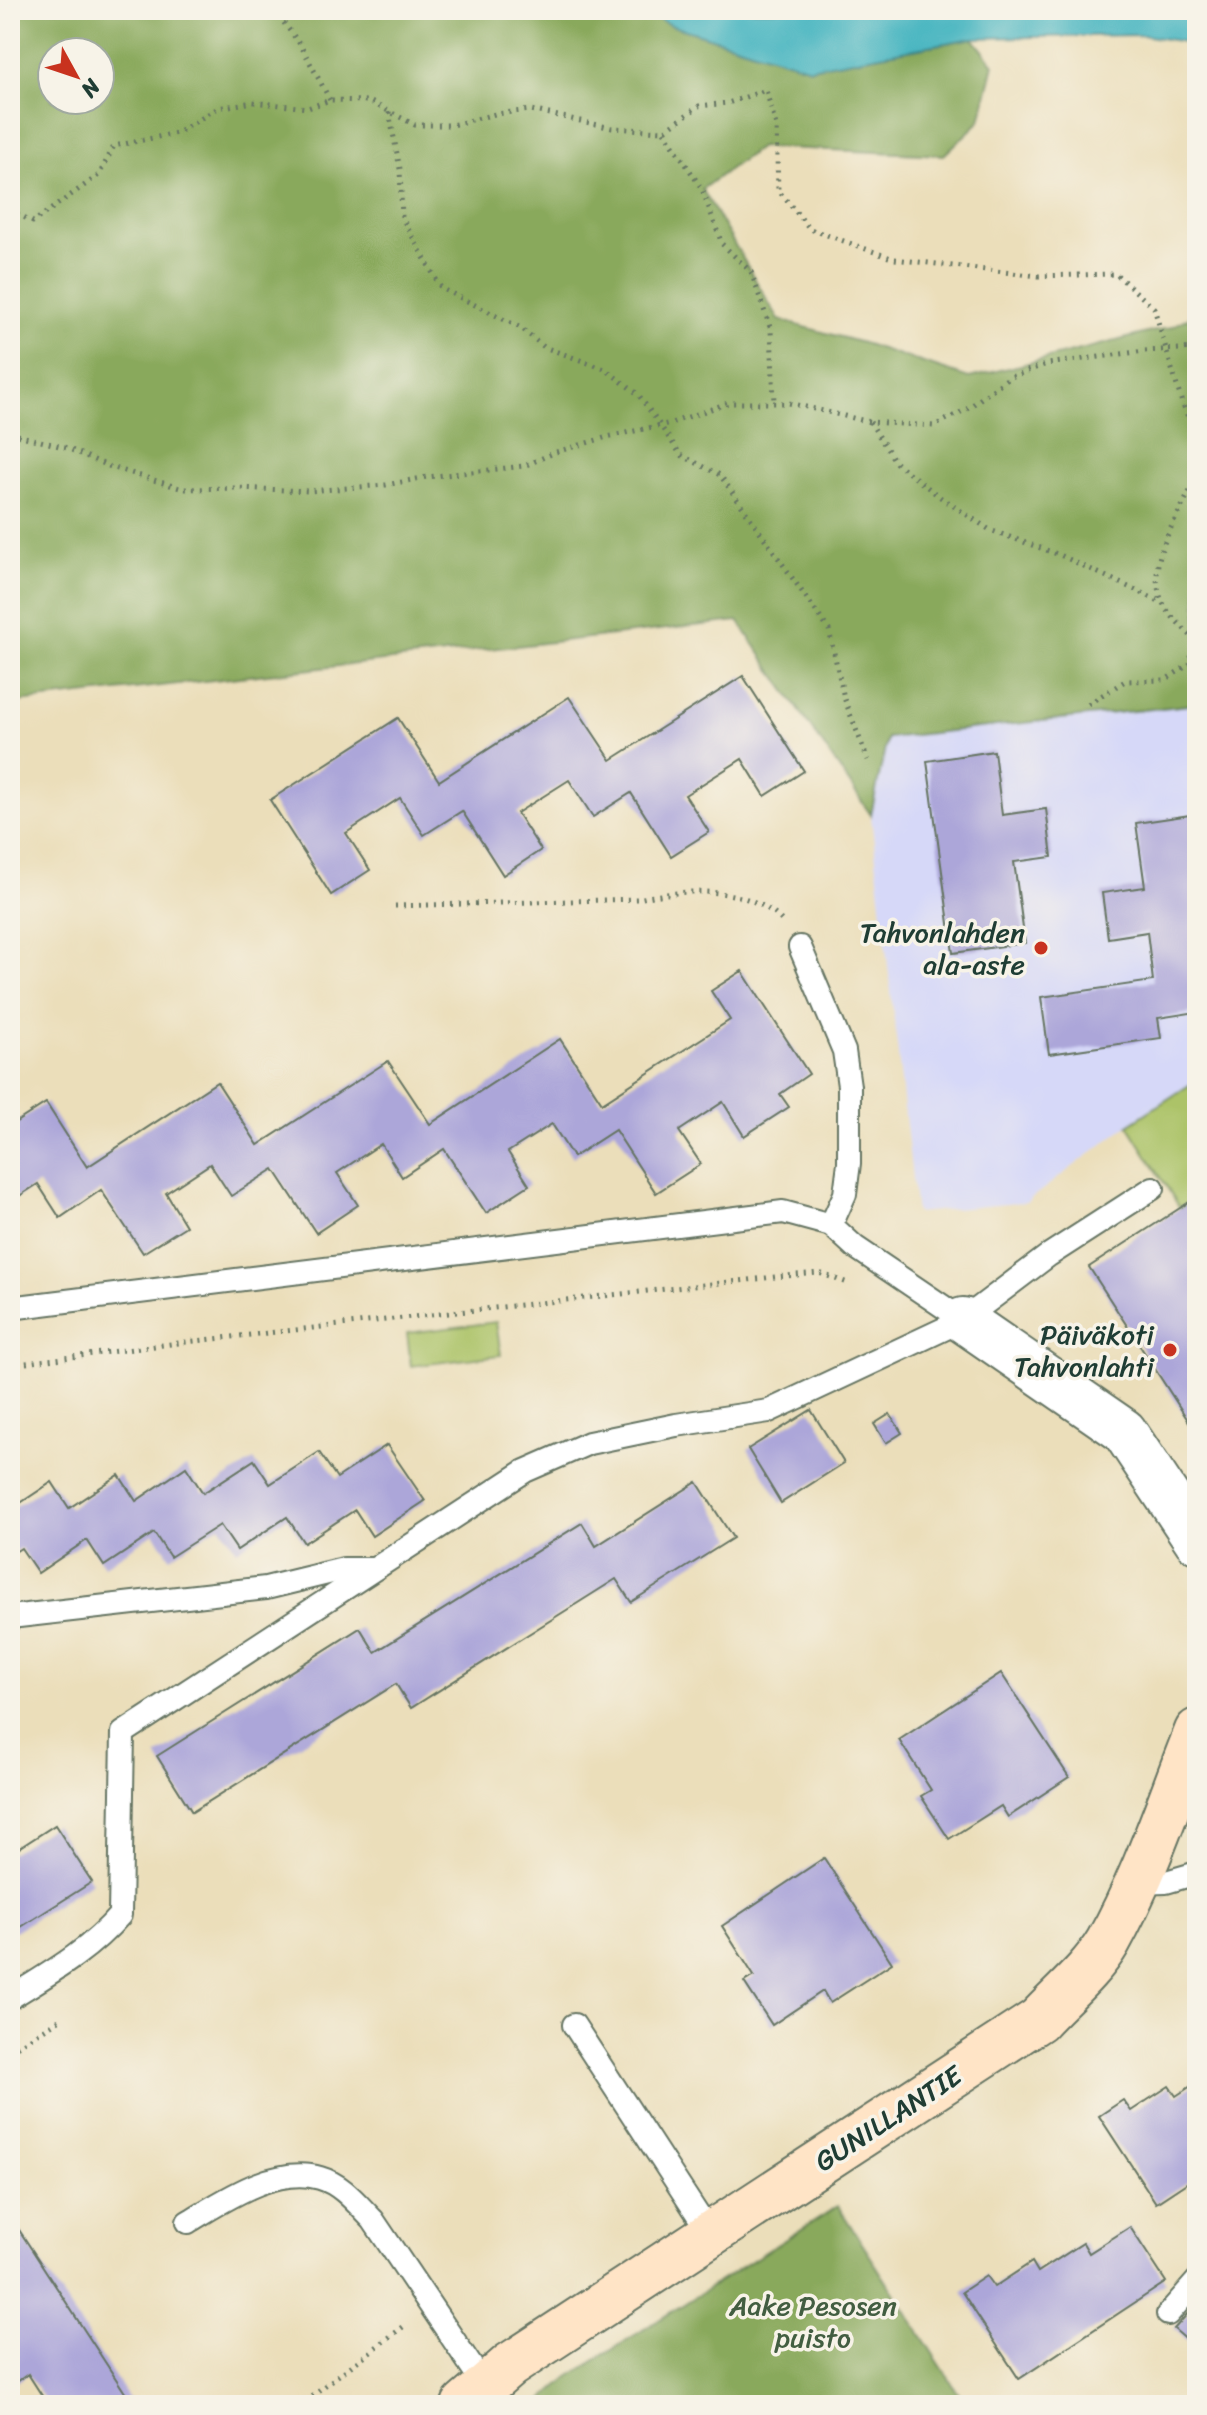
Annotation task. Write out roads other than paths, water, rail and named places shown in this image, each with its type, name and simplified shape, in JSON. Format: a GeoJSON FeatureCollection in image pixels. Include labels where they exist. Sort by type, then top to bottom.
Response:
{"type":"FeatureCollection","features":[{"type":"Feature","properties":{"kind":"street"},"geometry":{"type":"LineString","coordinates":[[963,1320],[1124,1431],[1197,1541]]}},
{"type":"Feature","properties":{"kind":"street","name":"GUNILLANTIE"},"geometry":{"type":"LineString","coordinates":[[474,2395],[510,2365],[1038,2020],[1088,1968],[1107,1943],[1136,1883],[1197,1731]]}},
{"type":"Feature","properties":{"kind":"lane"},"geometry":{"type":"LineString","coordinates":[[800,947],[844,1051],[849,1086],[849,1163],[845,1194],[831,1225]]}},
{"type":"Feature","properties":{"kind":"lane"},"geometry":{"type":"LineString","coordinates":[[10,1998],[75,1958],[103,1935],[120,1915],[123,1733],[525,1471],[589,1443],[676,1425],[769,1411],[963,1320],[1049,1255],[1153,1188]]}},
{"type":"Feature","properties":{"kind":"lane"},"geometry":{"type":"LineString","coordinates":[[10,1308],[783,1212],[831,1225],[855,1247],[963,1320]]}},
{"type":"Feature","properties":{"kind":"lane"},"geometry":{"type":"LineString","coordinates":[[10,1617],[266,1588],[344,1569],[373,1569]]}},
{"type":"Feature","properties":{"kind":"lane"},"geometry":{"type":"LineString","coordinates":[[1136,1883],[1166,1882],[1197,1873]]}},
{"type":"Feature","properties":{"kind":"lane"},"geometry":{"type":"LineString","coordinates":[[574,2025],[711,2235]]}},
{"type":"Feature","properties":{"kind":"lane"},"geometry":{"type":"LineString","coordinates":[[188,2222],[231,2196],[270,2180],[298,2175],[322,2178],[351,2196],[373,2220],[431,2307],[474,2395]]}},
{"type":"Feature","properties":{"kind":"lane"},"geometry":{"type":"LineString","coordinates":[[1168,2314],[1197,2281]]}},
{"type":"Feature","properties":{"kind":"water"},"geometry":{"type":"Polygon","coordinates":[[[639,10],[1197,10],[1197,44],[1142,35],[973,38],[810,68],[673,26],[639,10]]]}},
{"type":"Feature","properties":{"kind":"place","name":"Tahvonlahden ala-aste"},"geometry":{"type":"Point","coordinates":[1041,948]}},
{"type":"Feature","properties":{"kind":"place","name":"Päiväkoti Tahvonlahti"},"geometry":{"type":"Point","coordinates":[1170,1350]}},
{"type":"Feature","properties":{"kind":"park label","name":"Aake Pesosen puisto"},"geometry":{"type":"Point","coordinates":[813,2321]}}]}
